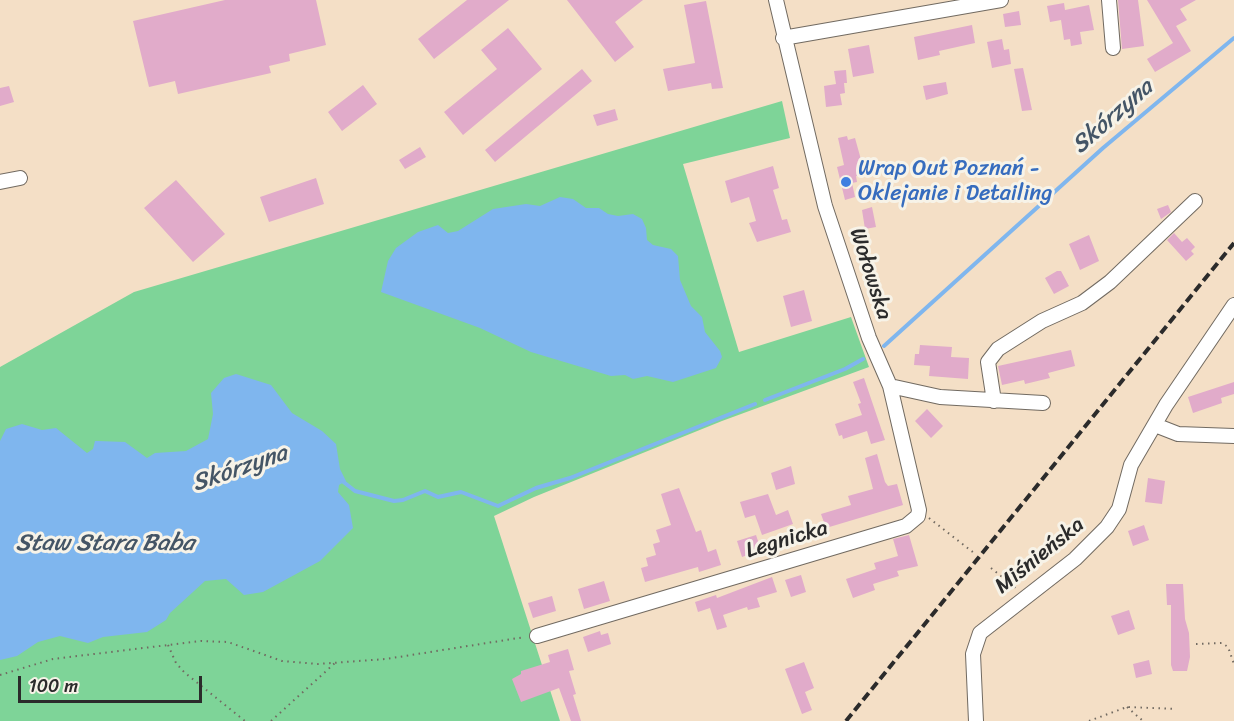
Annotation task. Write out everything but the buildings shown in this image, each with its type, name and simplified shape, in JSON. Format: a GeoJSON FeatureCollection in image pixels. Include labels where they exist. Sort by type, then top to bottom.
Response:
{"type":"FeatureCollection","features":[{"type":"Feature","properties":{"kind":"street","name":"Wołowska"},"geometry":{"type":"LineString","coordinates":[[776,0],[783,38],[825,206],[869,338],[890,386]]}},
{"type":"Feature","properties":{"kind":"street"},"geometry":{"type":"LineString","coordinates":[[783,38],[1001,0]]}},
{"type":"Feature","properties":{"kind":"street"},"geometry":{"type":"LineString","coordinates":[[1109,0],[1113,48]]}},
{"type":"Feature","properties":{"kind":"street"},"geometry":{"type":"LineString","coordinates":[[0,182],[20,177]]}},
{"type":"Feature","properties":{"kind":"street"},"geometry":{"type":"LineString","coordinates":[[994,401],[988,362],[998,349],[1042,321],[1082,303],[1110,282],[1195,201]]}},
{"type":"Feature","properties":{"kind":"street","name":"Miśnieńska"},"geometry":{"type":"LineString","coordinates":[[976,721],[975,644],[985,627],[1075,558],[1107,527],[1119,509],[1131,465],[1234,305]]}},
{"type":"Feature","properties":{"kind":"street"},"geometry":{"type":"LineString","coordinates":[[919,510],[890,386],[940,397],[1043,403]]}},
{"type":"Feature","properties":{"kind":"street"},"geometry":{"type":"LineString","coordinates":[[1155,425],[1178,434],[1234,436]]}},
{"type":"Feature","properties":{"kind":"street","name":"Legnicka"},"geometry":{"type":"LineString","coordinates":[[537,636],[906,526],[913,522],[919,510]]}},
{"type":"Feature","properties":{"kind":"path"},"geometry":{"type":"LineString","coordinates":[[919,510],[974,553]]}},
{"type":"Feature","properties":{"kind":"path"},"geometry":{"type":"LineString","coordinates":[[991,568],[1025,596]]}},
{"type":"Feature","properties":{"kind":"path"},"geometry":{"type":"LineString","coordinates":[[0,675],[53,659],[217,641],[238,645],[282,661],[335,663],[386,659],[537,636]]}},
{"type":"Feature","properties":{"kind":"path"},"geometry":{"type":"LineString","coordinates":[[1196,644],[1222,643],[1228,647],[1234,663]]}},
{"type":"Feature","properties":{"kind":"path"},"geometry":{"type":"LineString","coordinates":[[168,645],[172,657],[184,672],[244,721]]}},
{"type":"Feature","properties":{"kind":"path"},"geometry":{"type":"LineString","coordinates":[[271,721],[335,663]]}},
{"type":"Feature","properties":{"kind":"path"},"geometry":{"type":"LineString","coordinates":[[1126,707],[1143,721]]}},
{"type":"Feature","properties":{"kind":"path"},"geometry":{"type":"LineString","coordinates":[[1089,721],[1126,707],[1175,709]]}},
{"type":"Feature","properties":{"kind":"green space"},"geometry":{"type":"Polygon","coordinates":[[[782,101],[790,138],[683,164],[739,352],[851,317],[869,367],[722,421],[534,497],[494,516],[560,721],[0,721],[0,367],[134,292],[782,101]]]}},
{"type":"Feature","properties":{"kind":"water"},"geometry":{"type":"Polygon","coordinates":[[[560,197],[573,199],[586,208],[599,208],[608,214],[618,216],[633,214],[642,219],[646,228],[647,240],[653,245],[671,249],[678,256],[680,280],[691,306],[702,317],[705,332],[720,351],[722,357],[716,368],[673,382],[647,376],[633,379],[625,375],[611,376],[531,352],[480,328],[381,292],[388,261],[396,248],[418,232],[438,225],[448,233],[458,231],[493,209],[526,204],[540,206],[560,197]]]}},
{"type":"Feature","properties":{"kind":"water","name":"Staw Stara Baba"},"geometry":{"type":"Polygon","coordinates":[[[236,374],[271,385],[292,413],[322,431],[336,444],[340,469],[346,481],[339,485],[338,492],[349,505],[353,528],[320,561],[263,592],[244,595],[226,579],[205,581],[170,613],[166,620],[147,632],[103,637],[88,643],[60,636],[38,642],[17,656],[0,660],[0,441],[6,429],[22,424],[42,430],[56,428],[87,453],[93,449],[95,441],[125,442],[147,458],[155,453],[186,451],[208,439],[213,414],[211,393],[224,378],[236,374]]]}},
{"type":"Feature","properties":{"kind":"waterway","name":"Skórzyna"},"geometry":{"type":"LineString","coordinates":[[884,346],[1103,148],[1234,38]]}},
{"type":"Feature","properties":{"kind":"waterway","name":"Skórzyna"},"geometry":{"type":"LineString","coordinates":[[765,400],[845,369],[863,359]]}},
{"type":"Feature","properties":{"kind":"waterway","name":"Skórzyna"},"geometry":{"type":"LineString","coordinates":[[341,480],[355,491],[394,501],[403,500],[425,491],[438,497],[461,492],[498,506],[536,488],[570,478],[755,404]]}},
{"type":"Feature","properties":{"kind":"railway"},"geometry":{"type":"LineString","coordinates":[[846,721],[1234,243]]}},
{"type":"Feature","properties":{"kind":"place","name":"Wrap Out Poznań - Oklejanie i Detailing"},"geometry":{"type":"Point","coordinates":[846,182]}}]}
